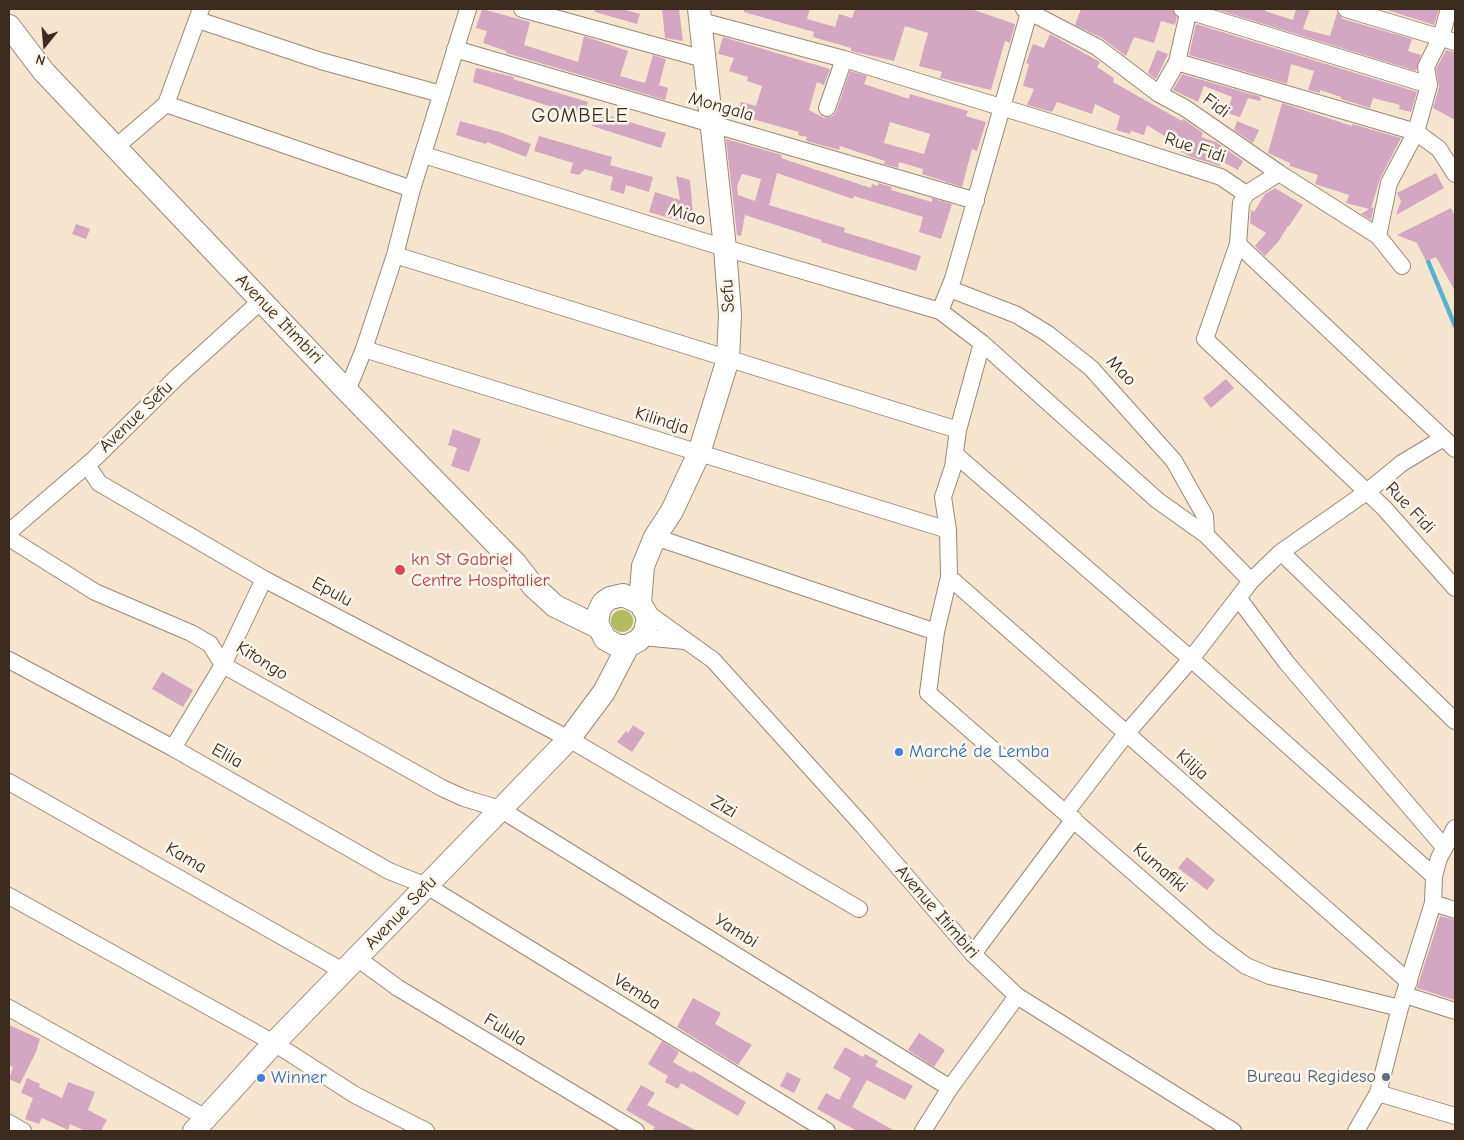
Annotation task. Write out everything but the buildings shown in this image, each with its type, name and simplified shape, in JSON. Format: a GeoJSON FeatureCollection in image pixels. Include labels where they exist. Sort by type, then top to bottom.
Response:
{"type":"FeatureCollection","features":[{"type":"Feature","properties":{"kind":"main road","name":"Sefu"},"geometry":{"type":"LineString","coordinates":[[643,566],[655,537],[672,511],[699,453],[728,359],[730,314],[725,248],[710,125],[700,15]]}},
{"type":"Feature","properties":{"kind":"main road","name":"Avenue Itimbiri"},"geometry":{"type":"LineString","coordinates":[[9,26],[44,72],[516,564],[533,586],[555,606],[599,631]]}},
{"type":"Feature","properties":{"kind":"main road"},"geometry":{"type":"LineString","coordinates":[[604,692],[597,615],[643,566]]}},
{"type":"Feature","properties":{"kind":"main road"},"geometry":{"type":"LineString","coordinates":[[599,631],[613,644],[635,641],[648,622],[643,608],[643,566]]}},
{"type":"Feature","properties":{"kind":"main road"},"geometry":{"type":"LineString","coordinates":[[555,606],[611,600],[628,596],[643,608]]}},
{"type":"Feature","properties":{"kind":"main road","name":"Avenue Sefu"},"geometry":{"type":"LineString","coordinates":[[200,1125],[274,1043],[569,739],[604,692],[635,641]]}},
{"type":"Feature","properties":{"kind":"street"},"geometry":{"type":"LineString","coordinates":[[347,390],[364,349],[395,255],[412,189],[468,9]]}},
{"type":"Feature","properties":{"kind":"street"},"geometry":{"type":"LineString","coordinates":[[522,9],[704,59]]}},
{"type":"Feature","properties":{"kind":"street"},"geometry":{"type":"LineString","coordinates":[[1028,9],[976,201],[950,289],[940,311],[982,343],[1157,500],[1206,535],[1251,581]]}},
{"type":"Feature","properties":{"kind":"street","name":"Fidi"},"geometry":{"type":"LineString","coordinates":[[1028,9],[1097,47],[1159,94],[1185,108],[1279,173],[1378,236],[1402,266]]}},
{"type":"Feature","properties":{"kind":"street"},"geometry":{"type":"LineString","coordinates":[[1346,9],[1448,40]]}},
{"type":"Feature","properties":{"kind":"street"},"geometry":{"type":"LineString","coordinates":[[1378,236],[1389,183],[1416,132],[1429,84],[1426,68],[1448,40],[1449,9]]}},
{"type":"Feature","properties":{"kind":"street"},"geometry":{"type":"LineString","coordinates":[[1159,94],[1177,62],[1186,10],[1429,84]]}},
{"type":"Feature","properties":{"kind":"street"},"geometry":{"type":"LineString","coordinates":[[117,146],[166,104],[200,14],[321,61],[441,94]]}},
{"type":"Feature","properties":{"kind":"street","name":"Rue Fidi"},"geometry":{"type":"LineString","coordinates":[[700,15],[1221,177],[1246,194],[1241,203],[1238,244],[1205,339],[1329,458],[1368,492],[1455,588]]}},
{"type":"Feature","properties":{"kind":"street","name":"Mongala"},"geometry":{"type":"LineString","coordinates":[[456,49],[710,125],[976,201]]}},
{"type":"Feature","properties":{"kind":"street"},"geometry":{"type":"LineString","coordinates":[[827,108],[844,59]]}},
{"type":"Feature","properties":{"kind":"street"},"geometry":{"type":"LineString","coordinates":[[1177,62],[1416,132],[1439,148],[1455,174]]}},
{"type":"Feature","properties":{"kind":"street"},"geometry":{"type":"LineString","coordinates":[[166,104],[412,189]]}},
{"type":"Feature","properties":{"kind":"street","name":"Miao"},"geometry":{"type":"LineString","coordinates":[[424,155],[725,248],[940,311]]}},
{"type":"Feature","properties":{"kind":"street"},"geometry":{"type":"LineString","coordinates":[[1246,194],[1279,173]]}},
{"type":"Feature","properties":{"kind":"street"},"geometry":{"type":"LineString","coordinates":[[973,954],[1126,734],[1191,658],[1239,599],[1251,581],[1281,552],[1368,492],[1402,463],[1449,444],[1238,244]]}},
{"type":"Feature","properties":{"kind":"street"},"geometry":{"type":"LineString","coordinates":[[395,255],[958,430]]}},
{"type":"Feature","properties":{"kind":"street","name":"Mao"},"geometry":{"type":"LineString","coordinates":[[950,289],[1017,316],[1048,334],[1091,368],[1174,461],[1204,516],[1206,535]]}},
{"type":"Feature","properties":{"kind":"street","name":"Avenue Sefu"},"geometry":{"type":"LineString","coordinates":[[9,532],[87,465],[175,379],[262,300]]}},
{"type":"Feature","properties":{"kind":"street"},"geometry":{"type":"LineString","coordinates":[[655,537],[936,632],[949,577],[948,530],[943,497],[956,455],[958,430],[982,343]]}},
{"type":"Feature","properties":{"kind":"street","name":"Kilindja"},"geometry":{"type":"LineString","coordinates":[[364,349],[948,530]]}},
{"type":"Feature","properties":{"kind":"street"},"geometry":{"type":"LineString","coordinates":[[956,455],[1191,658],[1434,876]]}},
{"type":"Feature","properties":{"kind":"street","name":"Epulu"},"geometry":{"type":"LineString","coordinates":[[87,465],[100,483],[264,579],[569,739]]}},
{"type":"Feature","properties":{"kind":"street","name":"Kitongo"},"geometry":{"type":"LineString","coordinates":[[9,538],[95,592],[191,633],[210,644],[223,664],[442,788],[464,798],[500,808]]}},
{"type":"Feature","properties":{"kind":"street"},"geometry":{"type":"LineString","coordinates":[[1281,552],[1455,721]]}},
{"type":"Feature","properties":{"kind":"street","name":"Kilija"},"geometry":{"type":"LineString","coordinates":[[949,577],[1126,734],[1404,995]]}},
{"type":"Feature","properties":{"kind":"street"},"geometry":{"type":"LineString","coordinates":[[173,748],[223,664],[264,579]]}},
{"type":"Feature","properties":{"kind":"street"},"geometry":{"type":"LineString","coordinates":[[1239,599],[1286,662],[1444,847]]}},
{"type":"Feature","properties":{"kind":"street","name":"Avenue Itimbiri"},"geometry":{"type":"LineString","coordinates":[[643,608],[685,641],[701,649],[713,660],[863,826],[973,954],[1017,996],[1233,1131]]}},
{"type":"Feature","properties":{"kind":"street","name":"Kumafiki"},"geometry":{"type":"LineString","coordinates":[[936,632],[928,693],[1211,940],[1246,966],[1270,976],[1404,995],[1455,1011]]}},
{"type":"Feature","properties":{"kind":"street"},"geometry":{"type":"LineString","coordinates":[[635,641],[685,641]]}},
{"type":"Feature","properties":{"kind":"street","name":"Elila"},"geometry":{"type":"LineString","coordinates":[[9,660],[173,748],[389,871],[427,886]]}},
{"type":"Feature","properties":{"kind":"street","name":"Zizi"},"geometry":{"type":"LineString","coordinates":[[569,739],[859,909]]}},
{"type":"Feature","properties":{"kind":"street","name":"Kama"},"geometry":{"type":"LineString","coordinates":[[9,782],[350,964]]}},
{"type":"Feature","properties":{"kind":"street","name":"Yambi"},"geometry":{"type":"LineString","coordinates":[[500,808],[950,1088]]}},
{"type":"Feature","properties":{"kind":"street"},"geometry":{"type":"LineString","coordinates":[[1356,1131],[1378,1093],[1404,995],[1433,903],[1434,876],[1444,847],[1455,828]]}},
{"type":"Feature","properties":{"kind":"street","name":"Vemba"},"geometry":{"type":"LineString","coordinates":[[427,886],[827,1131]]}},
{"type":"Feature","properties":{"kind":"street"},"geometry":{"type":"LineString","coordinates":[[9,896],[274,1043],[355,1095],[426,1131]]}},
{"type":"Feature","properties":{"kind":"street"},"geometry":{"type":"LineString","coordinates":[[1433,903],[1455,910]]}},
{"type":"Feature","properties":{"kind":"street","name":"Fulula"},"geometry":{"type":"LineString","coordinates":[[350,964],[398,988],[636,1131]]}},
{"type":"Feature","properties":{"kind":"street"},"geometry":{"type":"LineString","coordinates":[[925,1131],[950,1088],[1017,996]]}},
{"type":"Feature","properties":{"kind":"street"},"geometry":{"type":"LineString","coordinates":[[9,1008],[200,1125]]}},
{"type":"Feature","properties":{"kind":"street"},"geometry":{"type":"LineString","coordinates":[[1378,1093],[1455,1116]]}},
{"type":"Feature","properties":{"kind":"street"},"geometry":{"type":"LineString","coordinates":[[9,1123],[23,1131]]}},
{"type":"Feature","properties":{"kind":"green space"},"geometry":{"type":"Polygon","coordinates":[[[622,610],[630,613],[633,621],[630,629],[622,632],[614,629],[611,621],[614,613],[622,610]]]}},
{"type":"Feature","properties":{"kind":"waterway"},"geometry":{"type":"LineString","coordinates":[[1428,261],[1455,326]]}},
{"type":"Feature","properties":{"kind":"place","name":"kn St Gabriel Centre Hospitalier"},"geometry":{"type":"Point","coordinates":[400,570]}},
{"type":"Feature","properties":{"kind":"place","name":"Marché de Lemba"},"geometry":{"type":"Point","coordinates":[899,752]}},
{"type":"Feature","properties":{"kind":"place","name":"Bureau Regideso"},"geometry":{"type":"Point","coordinates":[1386,1077]}},
{"type":"Feature","properties":{"kind":"place","name":"Winner"},"geometry":{"type":"Point","coordinates":[261,1078]}},
{"type":"Feature","properties":{"kind":"district","name":"GOMBELE"},"geometry":{"type":"Point","coordinates":[580,116]}}]}
